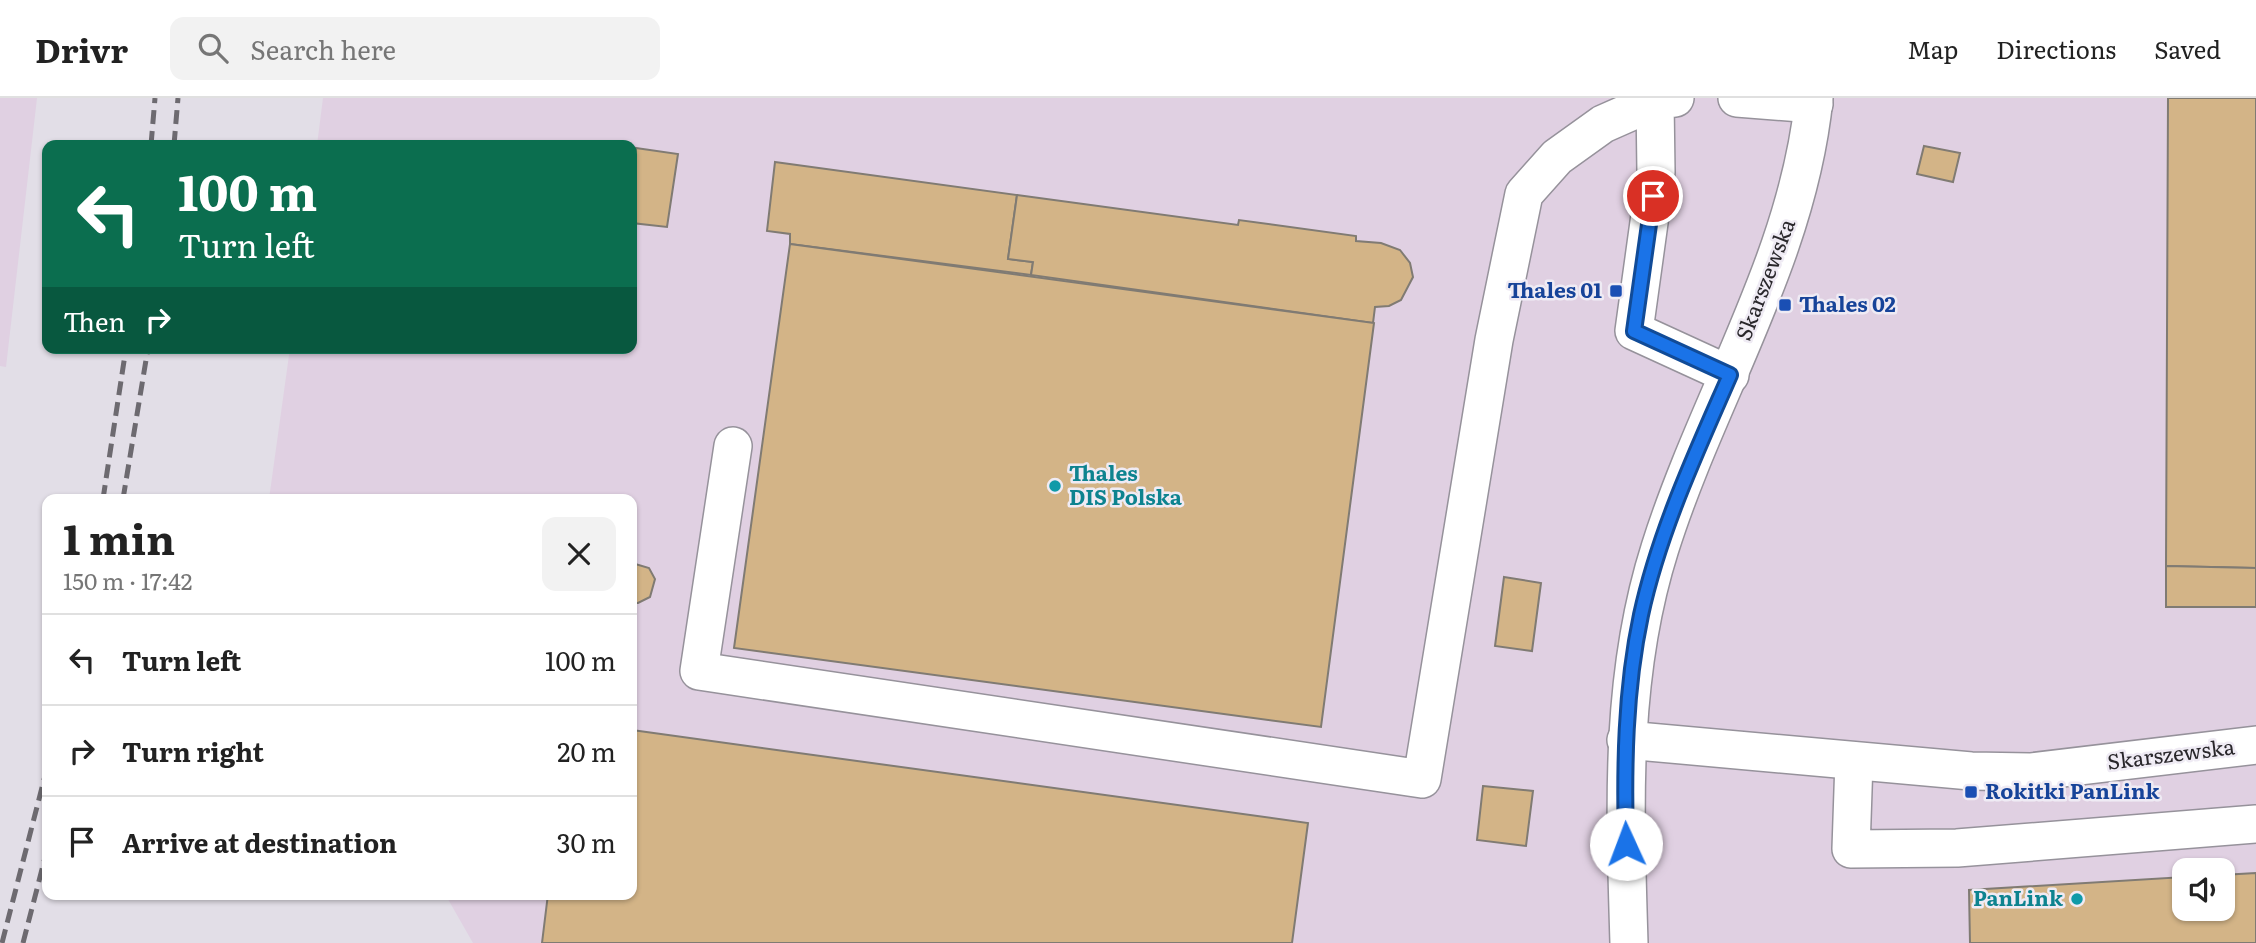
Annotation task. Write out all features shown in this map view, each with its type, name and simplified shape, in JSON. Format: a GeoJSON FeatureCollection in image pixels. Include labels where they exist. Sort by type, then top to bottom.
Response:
{"type":"FeatureCollection","features":[{"type":"Feature","properties":{"kind":"street"},"geometry":{"type":"LineString","coordinates":[[1737,98],[1814,101]]}},
{"type":"Feature","properties":{"kind":"street"},"geometry":{"type":"LineString","coordinates":[[733,446],[699,671],[1422,779],[1494,340],[1524,194],[1557,157],[1603,124],[1665,100],[1634,331],[1730,375]]}},
{"type":"Feature","properties":{"kind":"street","name":"Skarszewska"},"geometry":{"type":"LineString","coordinates":[[1629,943],[1626,740],[1639,627],[1656,561],[1688,470],[1730,375],[1787,230],[1809,147],[1814,101]]}},
{"type":"Feature","properties":{"kind":"street","name":"Skarszewska"},"geometry":{"type":"LineString","coordinates":[[1626,740],[1971,771],[2030,772],[2256,745]]}},
{"type":"Feature","properties":{"kind":"street"},"geometry":{"type":"LineString","coordinates":[[1854,761],[1851,849],[1957,848],[2256,824]]}},
{"type":"Feature","properties":{"kind":"shaded area"},"geometry":{"type":"Polygon","coordinates":[[[0,98],[37,98],[6,367],[0,366],[0,98]]]}},
{"type":"Feature","properties":{"kind":"shaded area"},"geometry":{"type":"Polygon","coordinates":[[[323,98],[2256,98],[2256,943],[473,943],[448,900],[637,900],[637,494],[270,494],[289,354],[637,354],[637,140],[318,140],[323,98]]]}},
{"type":"Feature","properties":{"kind":"building"},"geometry":{"type":"Polygon","coordinates":[[[2168,98],[2256,98],[2256,568],[2166,566],[2168,98]]]}},
{"type":"Feature","properties":{"kind":"building"},"geometry":{"type":"Polygon","coordinates":[[[1924,146],[1960,153],[1953,182],[1917,174],[1924,146]]]}},
{"type":"Feature","properties":{"kind":"building"},"geometry":{"type":"Polygon","coordinates":[[[637,148],[678,154],[667,227],[637,224],[637,148]]]}},
{"type":"Feature","properties":{"kind":"building"},"geometry":{"type":"Polygon","coordinates":[[[775,162],[1017,195],[1008,259],[1033,262],[1031,275],[790,244],[790,234],[767,231],[775,162]]]}},
{"type":"Feature","properties":{"kind":"building"},"geometry":{"type":"Polygon","coordinates":[[[1017,195],[1238,225],[1239,220],[1356,236],[1356,241],[1381,243],[1400,250],[1410,263],[1413,277],[1401,300],[1389,306],[1375,307],[1373,323],[1031,275],[1033,262],[1008,259],[1017,195]]]}},
{"type":"Feature","properties":{"kind":"building","name":"Thales DIS Polska"},"geometry":{"type":"Polygon","coordinates":[[[790,244],[1374,323],[1321,727],[734,648],[790,244]]]}},
{"type":"Feature","properties":{"kind":"building"},"geometry":{"type":"Polygon","coordinates":[[[637,564],[649,568],[655,579],[650,597],[638,603],[637,564]]]}},
{"type":"Feature","properties":{"kind":"building"},"geometry":{"type":"Polygon","coordinates":[[[2166,566],[2256,568],[2256,607],[2166,607],[2166,566]]]}},
{"type":"Feature","properties":{"kind":"building"},"geometry":{"type":"Polygon","coordinates":[[[1504,577],[1541,583],[1532,651],[1495,646],[1504,577]]]}},
{"type":"Feature","properties":{"kind":"building"},"geometry":{"type":"Polygon","coordinates":[[[637,731],[1308,823],[1292,943],[542,943],[547,900],[637,900],[637,731]]]}},
{"type":"Feature","properties":{"kind":"building"},"geometry":{"type":"Polygon","coordinates":[[[1483,786],[1533,791],[1526,846],[1477,840],[1483,786]]]}},
{"type":"Feature","properties":{"kind":"building","name":"PanLink"},"geometry":{"type":"Polygon","coordinates":[[[2256,873],[2256,943],[1970,943],[1969,890],[2172,878],[2172,921],[2235,921],[2235,874],[2256,873]]]}},
{"type":"Feature","properties":{"kind":"railway"},"geometry":{"type":"LineString","coordinates":[[151,140],[155,98]]}},
{"type":"Feature","properties":{"kind":"railway"},"geometry":{"type":"LineString","coordinates":[[174,140],[178,98]]}},
{"type":"Feature","properties":{"kind":"railway"},"geometry":{"type":"LineString","coordinates":[[104,494],[125,354]]}},
{"type":"Feature","properties":{"kind":"railway"},"geometry":{"type":"LineString","coordinates":[[124,494],[147,354]]}},
{"type":"Feature","properties":{"kind":"railway"},"geometry":{"type":"LineString","coordinates":[[2,943],[42,787]]}},
{"type":"Feature","properties":{"kind":"railway"},"geometry":{"type":"LineString","coordinates":[[23,943],[42,869]]}},
{"type":"Feature","properties":{"kind":"place","name":"Thales 01"},"geometry":{"type":"Point","coordinates":[1616,291]}},
{"type":"Feature","properties":{"kind":"place","name":"Thales 02"},"geometry":{"type":"Point","coordinates":[1785,305]}},
{"type":"Feature","properties":{"kind":"place","name":"Thales DIS Polska"},"geometry":{"type":"Point","coordinates":[1055,486]}},
{"type":"Feature","properties":{"kind":"place","name":"Rokitki PanLink"},"geometry":{"type":"Point","coordinates":[1971,792]}},
{"type":"Feature","properties":{"kind":"place","name":"PanLink"},"geometry":{"type":"Point","coordinates":[2077,899]}},
{"type":"Feature","properties":{"kind":"route"},"geometry":{"type":"LineString","coordinates":[[1626,844],[1626,740],[1631,676],[1641,615],[1660,548],[1688,470],[1730,375],[1634,331],[1653,196]]}}]}
